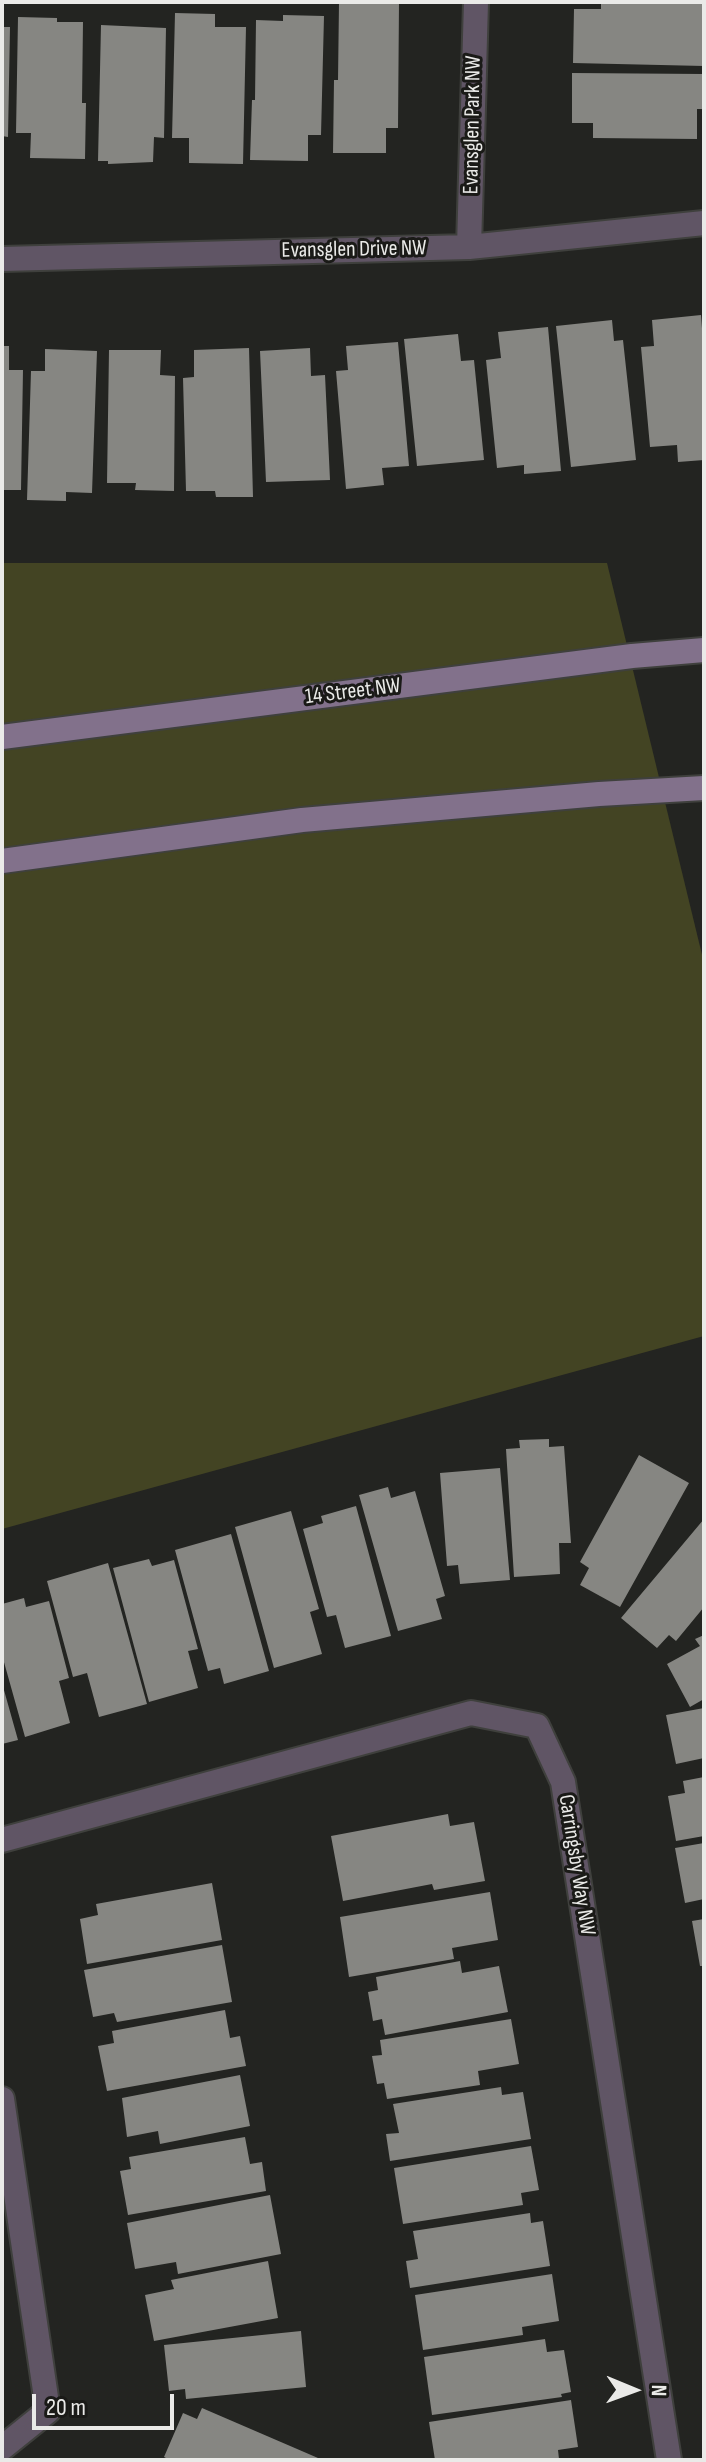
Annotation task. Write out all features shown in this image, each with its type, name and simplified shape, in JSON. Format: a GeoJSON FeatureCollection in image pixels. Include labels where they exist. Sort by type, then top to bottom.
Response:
{"type":"FeatureCollection","features":[{"type":"Feature","properties":{"kind":"main road","name":"14 Street NW"},"geometry":{"type":"LineString","coordinates":[[2,737],[632,656],[704,650]]}},
{"type":"Feature","properties":{"kind":"main road"},"geometry":{"type":"LineString","coordinates":[[2,861],[302,820],[704,788]]}},
{"type":"Feature","properties":{"kind":"street","name":"Evansglen Park NW"},"geometry":{"type":"LineString","coordinates":[[469,247],[476,2]]}},
{"type":"Feature","properties":{"kind":"street","name":"Evansglen Drive NW"},"geometry":{"type":"LineString","coordinates":[[2,259],[469,247],[704,223]]}},
{"type":"Feature","properties":{"kind":"street","name":"Carringsby Way NW"},"geometry":{"type":"LineString","coordinates":[[2,1840],[471,1713],[537,1726],[563,1782],[669,2460]]}},
{"type":"Feature","properties":{"kind":"street"},"geometry":{"type":"LineString","coordinates":[[2,2099],[48,2411],[2,2448]]}},
{"type":"Feature","properties":{"kind":"green space"},"geometry":{"type":"Polygon","coordinates":[[[2,563],[607,563],[704,963],[704,1336],[2,1529],[2,563]]]}},
{"type":"Feature","properties":{"kind":"building"},"geometry":{"type":"Polygon","coordinates":[[[339,2],[399,2],[398,128],[386,128],[386,153],[333,153],[339,2]]]}},
{"type":"Feature","properties":{"kind":"building"},"geometry":{"type":"Polygon","coordinates":[[[601,2],[704,2],[704,66],[573,63],[574,9],[601,9],[601,2]]]}},
{"type":"Feature","properties":{"kind":"building"},"geometry":{"type":"Polygon","coordinates":[[[175,13],[215,14],[215,27],[246,27],[243,164],[189,163],[189,138],[172,138],[175,13]]]}},
{"type":"Feature","properties":{"kind":"building"},"geometry":{"type":"Polygon","coordinates":[[[283,15],[324,16],[321,135],[308,135],[308,161],[250,160],[252,100],[255,100],[256,20],[283,21],[283,15]]]}},
{"type":"Feature","properties":{"kind":"building"},"geometry":{"type":"Polygon","coordinates":[[[18,17],[83,22],[85,159],[30,158],[31,133],[16,133],[18,17]]]}},
{"type":"Feature","properties":{"kind":"building"},"geometry":{"type":"Polygon","coordinates":[[[101,25],[166,28],[164,138],[154,137],[153,162],[108,164],[108,161],[98,161],[101,25]]]}},
{"type":"Feature","properties":{"kind":"building"},"geometry":{"type":"Polygon","coordinates":[[[2,27],[10,27],[8,137],[2,136],[2,27]]]}},
{"type":"Feature","properties":{"kind":"building"},"geometry":{"type":"Polygon","coordinates":[[[572,73],[704,74],[704,109],[697,109],[697,139],[593,138],[593,123],[572,123],[572,73]]]}},
{"type":"Feature","properties":{"kind":"building"},"geometry":{"type":"Polygon","coordinates":[[[701,315],[704,460],[678,462],[677,445],[650,447],[641,347],[654,346],[652,320],[701,315]]]}},
{"type":"Feature","properties":{"kind":"building"},"geometry":{"type":"Polygon","coordinates":[[[612,320],[614,341],[623,340],[636,460],[571,467],[556,326],[612,320]]]}},
{"type":"Feature","properties":{"kind":"building"},"geometry":{"type":"Polygon","coordinates":[[[548,327],[561,471],[524,474],[524,465],[497,468],[486,360],[501,358],[498,332],[548,327]]]}},
{"type":"Feature","properties":{"kind":"building"},"geometry":{"type":"Polygon","coordinates":[[[458,334],[461,361],[474,360],[484,460],[417,466],[404,339],[458,334]]]}},
{"type":"Feature","properties":{"kind":"building"},"geometry":{"type":"Polygon","coordinates":[[[398,342],[409,466],[382,468],[384,485],[346,489],[336,371],[348,370],[346,346],[398,342]]]}},
{"type":"Feature","properties":{"kind":"building"},"geometry":{"type":"Polygon","coordinates":[[[2,346],[9,346],[9,370],[23,370],[21,490],[2,490],[2,346]]]}},
{"type":"Feature","properties":{"kind":"building"},"geometry":{"type":"Polygon","coordinates":[[[249,348],[253,497],[216,497],[215,491],[186,491],[183,378],[194,377],[194,350],[249,348]]]}},
{"type":"Feature","properties":{"kind":"building"},"geometry":{"type":"Polygon","coordinates":[[[310,348],[311,376],[325,375],[330,480],[266,482],[260,351],[310,348]]]}},
{"type":"Feature","properties":{"kind":"building"},"geometry":{"type":"Polygon","coordinates":[[[45,349],[97,351],[92,493],[66,492],[66,501],[27,500],[31,371],[45,371],[45,349]]]}},
{"type":"Feature","properties":{"kind":"building"},"geometry":{"type":"Polygon","coordinates":[[[109,350],[161,350],[160,375],[175,376],[174,491],[135,490],[136,483],[107,483],[109,350]]]}},
{"type":"Feature","properties":{"kind":"building"},"geometry":{"type":"Polygon","coordinates":[[[549,1439],[549,1447],[564,1446],[571,1543],[559,1543],[560,1574],[514,1577],[506,1449],[520,1448],[519,1440],[549,1439]]]}},
{"type":"Feature","properties":{"kind":"building"},"geometry":{"type":"Polygon","coordinates":[[[639,1455],[689,1483],[620,1607],[580,1585],[589,1568],[580,1562],[639,1455]]]}},
{"type":"Feature","properties":{"kind":"building"},"geometry":{"type":"Polygon","coordinates":[[[500,1468],[510,1580],[460,1584],[458,1565],[447,1566],[440,1473],[500,1468]]]}},
{"type":"Feature","properties":{"kind":"building"},"geometry":{"type":"Polygon","coordinates":[[[388,1487],[391,1498],[415,1491],[445,1596],[436,1599],[442,1619],[398,1631],[359,1495],[388,1487]]]}},
{"type":"Feature","properties":{"kind":"building"},"geometry":{"type":"Polygon","coordinates":[[[356,1506],[391,1636],[345,1648],[336,1615],[327,1617],[303,1529],[323,1523],[321,1516],[356,1506]]]}},
{"type":"Feature","properties":{"kind":"building"},"geometry":{"type":"Polygon","coordinates":[[[291,1511],[319,1609],[310,1612],[322,1654],[274,1668],[235,1527],[291,1511]]]}},
{"type":"Feature","properties":{"kind":"building"},"geometry":{"type":"Polygon","coordinates":[[[704,1519],[704,1607],[676,1641],[669,1635],[657,1648],[621,1618],[704,1519]]]}},
{"type":"Feature","properties":{"kind":"building"},"geometry":{"type":"Polygon","coordinates":[[[231,1534],[269,1671],[224,1684],[220,1668],[208,1671],[175,1550],[231,1534]]]}},
{"type":"Feature","properties":{"kind":"building"},"geometry":{"type":"Polygon","coordinates":[[[149,1559],[152,1566],[174,1560],[198,1649],[188,1651],[198,1688],[149,1702],[113,1568],[149,1559]]]}},
{"type":"Feature","properties":{"kind":"building"},"geometry":{"type":"Polygon","coordinates":[[[108,1563],[147,1704],[99,1717],[87,1673],[73,1677],[47,1581],[108,1563]]]}},
{"type":"Feature","properties":{"kind":"building"},"geometry":{"type":"Polygon","coordinates":[[[24,1598],[26,1607],[49,1601],[69,1678],[59,1681],[70,1723],[25,1737],[2,1655],[2,1604],[24,1598]]]}},
{"type":"Feature","properties":{"kind":"building"},"geometry":{"type":"Polygon","coordinates":[[[704,1635],[704,1699],[690,1707],[667,1664],[700,1646],[695,1639],[704,1635]]]}},
{"type":"Feature","properties":{"kind":"building"},"geometry":{"type":"Polygon","coordinates":[[[2,1683],[18,1740],[2,1744],[2,1683]]]}},
{"type":"Feature","properties":{"kind":"building"},"geometry":{"type":"Polygon","coordinates":[[[704,1708],[704,1758],[676,1764],[666,1715],[704,1708]]]}},
{"type":"Feature","properties":{"kind":"building"},"geometry":{"type":"Polygon","coordinates":[[[704,1777],[704,1836],[676,1841],[668,1796],[685,1793],[683,1781],[704,1777]]]}},
{"type":"Feature","properties":{"kind":"building"},"geometry":{"type":"Polygon","coordinates":[[[448,1814],[450,1826],[474,1822],[485,1881],[434,1890],[432,1884],[343,1901],[331,1836],[448,1814]]]}},
{"type":"Feature","properties":{"kind":"building"},"geometry":{"type":"Polygon","coordinates":[[[704,1843],[704,1899],[685,1903],[675,1848],[704,1843]]]}},
{"type":"Feature","properties":{"kind":"building"},"geometry":{"type":"Polygon","coordinates":[[[212,1883],[222,1940],[87,1964],[80,1919],[98,1915],[96,1904],[212,1883]]]}},
{"type":"Feature","properties":{"kind":"building"},"geometry":{"type":"Polygon","coordinates":[[[490,1892],[498,1940],[452,1948],[454,1959],[349,1977],[340,1917],[490,1892]]]}},
{"type":"Feature","properties":{"kind":"building"},"geometry":{"type":"Polygon","coordinates":[[[704,1919],[704,1966],[700,1966],[692,1921],[704,1919]]]}},
{"type":"Feature","properties":{"kind":"building"},"geometry":{"type":"Polygon","coordinates":[[[222,1945],[232,2002],[117,2022],[114,2013],[93,2017],[84,1970],[222,1945]]]}},
{"type":"Feature","properties":{"kind":"building"},"geometry":{"type":"Polygon","coordinates":[[[460,1961],[462,1973],[499,1966],[508,2012],[385,2035],[382,2019],[373,2021],[368,1992],[378,1990],[376,1977],[460,1961]]]}},
{"type":"Feature","properties":{"kind":"building"},"geometry":{"type":"Polygon","coordinates":[[[225,2010],[230,2038],[240,2036],[246,2066],[107,2091],[98,2046],[114,2043],[112,2031],[225,2010]]]}},
{"type":"Feature","properties":{"kind":"building"},"geometry":{"type":"Polygon","coordinates":[[[511,2019],[519,2064],[478,2071],[480,2085],[387,2099],[384,2083],[377,2084],[372,2056],[382,2055],[380,2040],[511,2019]]]}},
{"type":"Feature","properties":{"kind":"building"},"geometry":{"type":"Polygon","coordinates":[[[240,2075],[250,2126],[160,2144],[158,2131],[127,2137],[122,2098],[240,2075]]]}},
{"type":"Feature","properties":{"kind":"building"},"geometry":{"type":"Polygon","coordinates":[[[501,2087],[502,2095],[523,2092],[531,2139],[390,2161],[386,2134],[399,2133],[393,2104],[501,2087]]]}},
{"type":"Feature","properties":{"kind":"building"},"geometry":{"type":"Polygon","coordinates":[[[245,2137],[250,2164],[262,2162],[266,2191],[128,2215],[120,2171],[131,2169],[129,2157],[245,2137]]]}},
{"type":"Feature","properties":{"kind":"building"},"geometry":{"type":"Polygon","coordinates":[[[531,2146],[539,2190],[521,2193],[523,2205],[403,2224],[394,2168],[531,2146]]]}},
{"type":"Feature","properties":{"kind":"building"},"geometry":{"type":"Polygon","coordinates":[[[270,2195],[281,2254],[178,2274],[176,2262],[135,2269],[127,2223],[270,2195]]]}},
{"type":"Feature","properties":{"kind":"building"},"geometry":{"type":"Polygon","coordinates":[[[530,2213],[531,2223],[543,2221],[550,2266],[410,2288],[406,2261],[418,2259],[413,2231],[530,2213]]]}},
{"type":"Feature","properties":{"kind":"building"},"geometry":{"type":"Polygon","coordinates":[[[268,2261],[278,2318],[154,2341],[145,2295],[174,2289],[171,2280],[268,2261]]]}},
{"type":"Feature","properties":{"kind":"building"},"geometry":{"type":"Polygon","coordinates":[[[552,2274],[559,2321],[522,2327],[523,2335],[423,2350],[415,2295],[552,2274]]]}},
{"type":"Feature","properties":{"kind":"building"},"geometry":{"type":"Polygon","coordinates":[[[301,2331],[306,2387],[186,2399],[185,2389],[169,2391],[164,2345],[301,2331]]]}},
{"type":"Feature","properties":{"kind":"building"},"geometry":{"type":"Polygon","coordinates":[[[545,2339],[547,2352],[564,2350],[571,2392],[561,2394],[562,2397],[432,2415],[424,2357],[545,2339]]]}},
{"type":"Feature","properties":{"kind":"building"},"geometry":{"type":"Polygon","coordinates":[[[571,2400],[578,2447],[558,2450],[559,2459],[435,2460],[429,2422],[571,2400]]]}},
{"type":"Feature","properties":{"kind":"building"},"geometry":{"type":"Polygon","coordinates":[[[202,2408],[318,2458],[170,2460],[164,2457],[183,2413],[197,2419],[202,2408]]]}}]}
